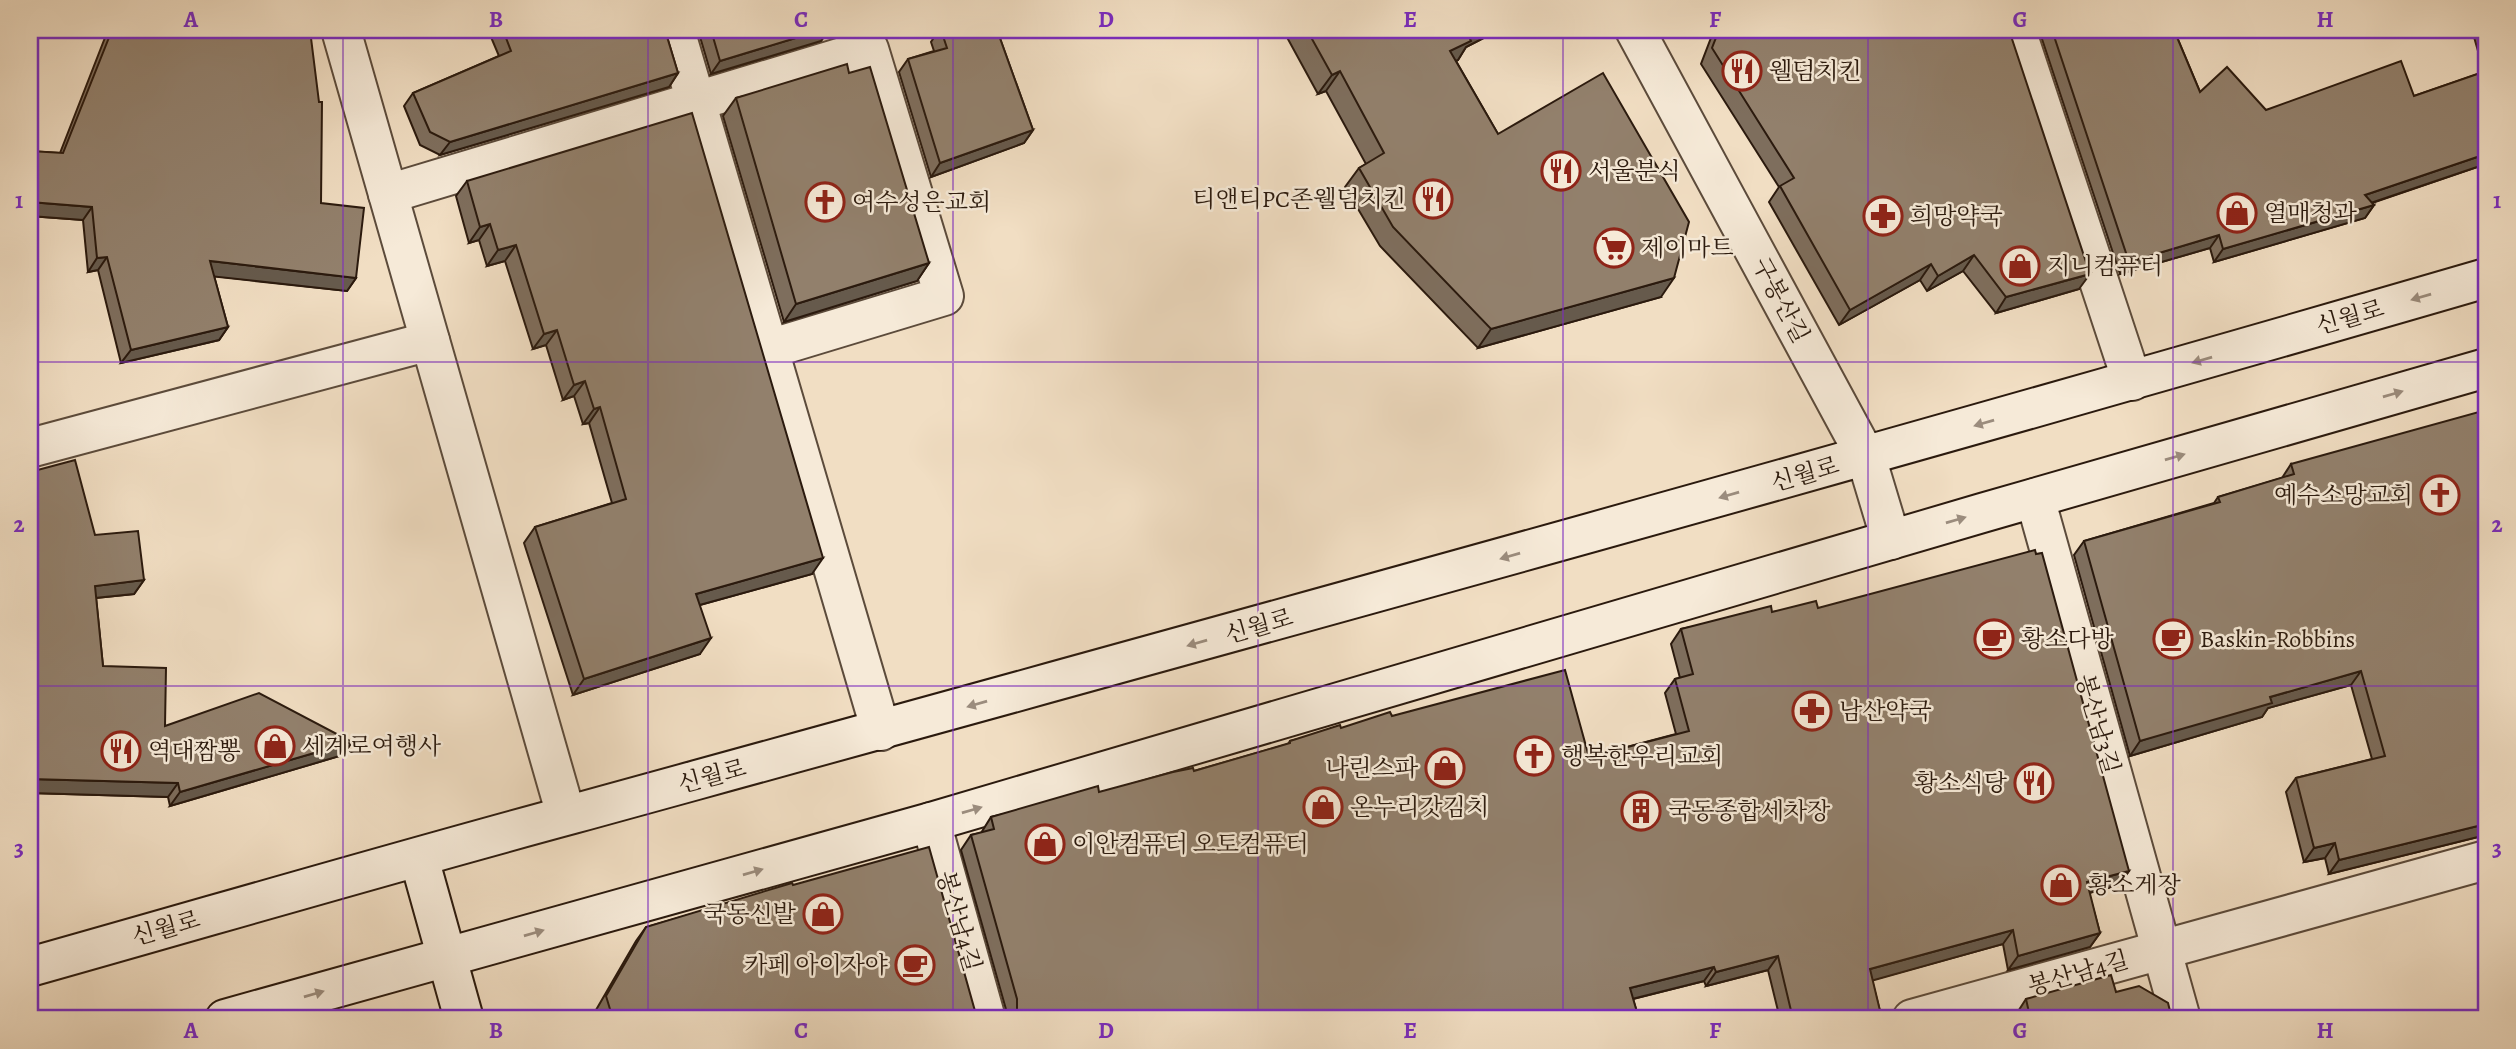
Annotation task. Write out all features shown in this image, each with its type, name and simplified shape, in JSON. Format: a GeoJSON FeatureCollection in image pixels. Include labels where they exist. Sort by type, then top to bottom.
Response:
{"type":"FeatureCollection","features":[{"type":"Feature","properties":{"kind":"street"},"geometry":{"type":"LineString","coordinates":[[341,30],[566,815]]}},
{"type":"Feature","properties":{"kind":"street"},"geometry":{"type":"LineString","coordinates":[[675,30],[880,731]]}},
{"type":"Feature","properties":{"kind":"street","name":"구봉산길"},"geometry":{"type":"LineString","coordinates":[[1635,30],[1866,457],[1891,540]]}},
{"type":"Feature","properties":{"kind":"street"},"geometry":{"type":"LineString","coordinates":[[2016,30],[2132,381]]}},
{"type":"Feature","properties":{"kind":"street"},"geometry":{"type":"LineString","coordinates":[[388,194],[869,48],[944,296],[769,349]]}},
{"type":"Feature","properties":{"kind":"street","name":"신월로"},"geometry":{"type":"LineString","coordinates":[[30,967],[566,815],[880,731],[1866,457],[2486,278]]}},
{"type":"Feature","properties":{"kind":"street"},"geometry":{"type":"LineString","coordinates":[[30,448],[430,341]]}},
{"type":"Feature","properties":{"kind":"street"},"geometry":{"type":"LineString","coordinates":[[225,1019],[931,822],[2486,368]]}},
{"type":"Feature","properties":{"kind":"street","name":"봉산남3길"},"geometry":{"type":"LineString","coordinates":[[2035,498],[2181,1019]]}},
{"type":"Feature","properties":{"kind":"street","name":"봉산남4길"},"geometry":{"type":"LineString","coordinates":[[931,822],[986,1019]]}},
{"type":"Feature","properties":{"kind":"street"},"geometry":{"type":"LineString","coordinates":[[419,858],[464,1019]]}},
{"type":"Feature","properties":{"kind":"street"},"geometry":{"type":"LineString","coordinates":[[2162,950],[2486,860]]}},
{"type":"Feature","properties":{"kind":"street","name":"봉산남4길"},"geometry":{"type":"LineString","coordinates":[[1912,1019],[2162,950]]}},
{"type":"Feature","properties":{"kind":"building"},"geometry":{"type":"Polygon","coordinates":[[[112,30],[310,30],[319,102],[322,102],[321,203],[364,208],[356,278],[210,261],[228,327],[131,350],[107,257],[97,258],[92,207],[30,202],[30,151],[63,153],[112,30]]]}},
{"type":"Feature","properties":{"kind":"building"},"geometry":{"type":"Polygon","coordinates":[[[503,30],[665,30],[678,73],[450,142],[430,132],[413,93],[511,51],[503,30]]]}},
{"type":"Feature","properties":{"kind":"building"},"geometry":{"type":"Polygon","coordinates":[[[711,30],[822,30],[720,61],[711,30]]]}},
{"type":"Feature","properties":{"kind":"building"},"geometry":{"type":"Polygon","coordinates":[[[941,30],[997,30],[1033,130],[940,163],[908,59],[947,48],[941,30]]]}},
{"type":"Feature","properties":{"kind":"building"},"geometry":{"type":"Polygon","coordinates":[[[1307,30],[1477,30],[1468,34],[1471,41],[1450,51],[1498,134],[1603,73],[1689,222],[1674,278],[1491,329],[1393,227],[1359,168],[1384,153],[1340,71],[1332,75],[1307,30]]]}},
{"type":"Feature","properties":{"kind":"building"},"geometry":{"type":"Polygon","coordinates":[[[1719,30],[2009,30],[2090,274],[2006,297],[1974,255],[1938,276],[1931,264],[1850,310],[1780,186],[1794,178],[1712,48],[1719,30]]]}},
{"type":"Feature","properties":{"kind":"building"},"geometry":{"type":"Polygon","coordinates":[[[2052,30],[2174,30],[2200,92],[2227,67],[2266,110],[2401,61],[2414,96],[2486,71],[2486,154],[2365,195],[2374,205],[2223,249],[2219,235],[2129,262],[2052,30]]]}},
{"type":"Feature","properties":{"kind":"building","name":"여수성은교회"},"geometry":{"type":"Polygon","coordinates":[[[847,64],[849,73],[870,67],[929,263],[796,304],[736,98],[847,64]]]}},
{"type":"Feature","properties":{"kind":"building"},"geometry":{"type":"Polygon","coordinates":[[[692,113],[823,558],[696,594],[711,638],[584,679],[535,527],[626,499],[600,407],[594,409],[585,381],[574,385],[557,330],[544,334],[516,245],[498,250],[490,224],[480,227],[467,181],[692,113]]]}},
{"type":"Feature","properties":{"kind":"building"},"geometry":{"type":"Polygon","coordinates":[[[2486,410],[2486,824],[2339,860],[2335,843],[2314,848],[2296,778],[2385,756],[2361,671],[2270,697],[2272,703],[2140,741],[2084,541],[2220,502],[2218,497],[2294,474],[2291,464],[2486,410]]]}},
{"type":"Feature","properties":{"kind":"building"},"geometry":{"type":"Polygon","coordinates":[[[75,460],[95,535],[138,531],[144,580],[95,586],[103,666],[166,668],[165,726],[259,693],[352,742],[180,792],[178,783],[30,779],[30,472],[75,460]]]}},
{"type":"Feature","properties":{"kind":"building"},"geometry":{"type":"Polygon","coordinates":[[[2035,550],[2036,554],[2042,553],[2129,871],[2087,882],[2100,933],[2018,956],[2013,930],[1870,969],[1882,1019],[1793,1019],[1778,956],[1716,972],[1714,967],[1630,988],[1639,1019],[1012,1019],[1017,1010],[1017,999],[971,835],[994,829],[991,817],[1098,786],[1099,792],[1173,772],[1193,768],[1194,771],[1290,743],[1340,725],[1341,728],[1390,712],[1392,716],[1565,670],[1589,757],[1689,731],[1675,679],[1693,674],[1681,629],[1771,606],[1772,612],[1816,601],[1818,608],[2035,550]]]}},
{"type":"Feature","properties":{"kind":"building"},"geometry":{"type":"Polygon","coordinates":[[[929,847],[975,1011],[980,1019],[613,1019],[606,996],[646,927],[792,883],[793,885],[929,847]]]}},
{"type":"Feature","properties":{"kind":"building"},"geometry":{"type":"Polygon","coordinates":[[[2111,975],[2116,992],[2139,986],[2168,1003],[2172,1019],[2021,1019],[2030,1017],[2026,999],[2111,975]]]}},
{"type":"Feature","properties":{"kind":"place","name":"웰덤치킨"},"geometry":{"type":"Point","coordinates":[1742,71]}},
{"type":"Feature","properties":{"kind":"place","name":"서울분식"},"geometry":{"type":"Point","coordinates":[1561,171]}},
{"type":"Feature","properties":{"kind":"place","name":"티앤티PC존웰덤치킨"},"geometry":{"type":"Point","coordinates":[1433,199]}},
{"type":"Feature","properties":{"kind":"place","name":"여수성은교회"},"geometry":{"type":"Point","coordinates":[825,202]}},
{"type":"Feature","properties":{"kind":"place","name":"열매청과"},"geometry":{"type":"Point","coordinates":[2237,213]}},
{"type":"Feature","properties":{"kind":"place","name":"희망약국"},"geometry":{"type":"Point","coordinates":[1883,216]}},
{"type":"Feature","properties":{"kind":"place","name":"제이마트"},"geometry":{"type":"Point","coordinates":[1614,248]}},
{"type":"Feature","properties":{"kind":"place","name":"지니컴퓨터"},"geometry":{"type":"Point","coordinates":[2020,266]}},
{"type":"Feature","properties":{"kind":"place","name":"예수소망교회"},"geometry":{"type":"Point","coordinates":[2440,495]}},
{"type":"Feature","properties":{"kind":"place","name":"황소다방"},"geometry":{"type":"Point","coordinates":[1994,639]}},
{"type":"Feature","properties":{"kind":"place","name":"Baskin-Robbins"},"geometry":{"type":"Point","coordinates":[2173,639]}},
{"type":"Feature","properties":{"kind":"place","name":"남산약국"},"geometry":{"type":"Point","coordinates":[1812,711]}},
{"type":"Feature","properties":{"kind":"place","name":"세계로여행사"},"geometry":{"type":"Point","coordinates":[275,746]}},
{"type":"Feature","properties":{"kind":"place","name":"역대짬뽕"},"geometry":{"type":"Point","coordinates":[121,751]}},
{"type":"Feature","properties":{"kind":"place","name":"행복한우리교회"},"geometry":{"type":"Point","coordinates":[1534,756]}},
{"type":"Feature","properties":{"kind":"place","name":"나린스파"},"geometry":{"type":"Point","coordinates":[1445,768]}},
{"type":"Feature","properties":{"kind":"place","name":"황소식당"},"geometry":{"type":"Point","coordinates":[2034,783]}},
{"type":"Feature","properties":{"kind":"place","name":"온누리갓김치"},"geometry":{"type":"Point","coordinates":[1323,807]}},
{"type":"Feature","properties":{"kind":"place","name":"국동종합세차장"},"geometry":{"type":"Point","coordinates":[1641,811]}},
{"type":"Feature","properties":{"kind":"place","name":"이안컴퓨터 오토컴퓨터"},"geometry":{"type":"Point","coordinates":[1045,844]}},
{"type":"Feature","properties":{"kind":"place","name":"황소게장"},"geometry":{"type":"Point","coordinates":[2061,885]}},
{"type":"Feature","properties":{"kind":"place","name":"국동신발"},"geometry":{"type":"Point","coordinates":[823,914]}},
{"type":"Feature","properties":{"kind":"place","name":"카페 아이자야"},"geometry":{"type":"Point","coordinates":[915,965]}}]}
